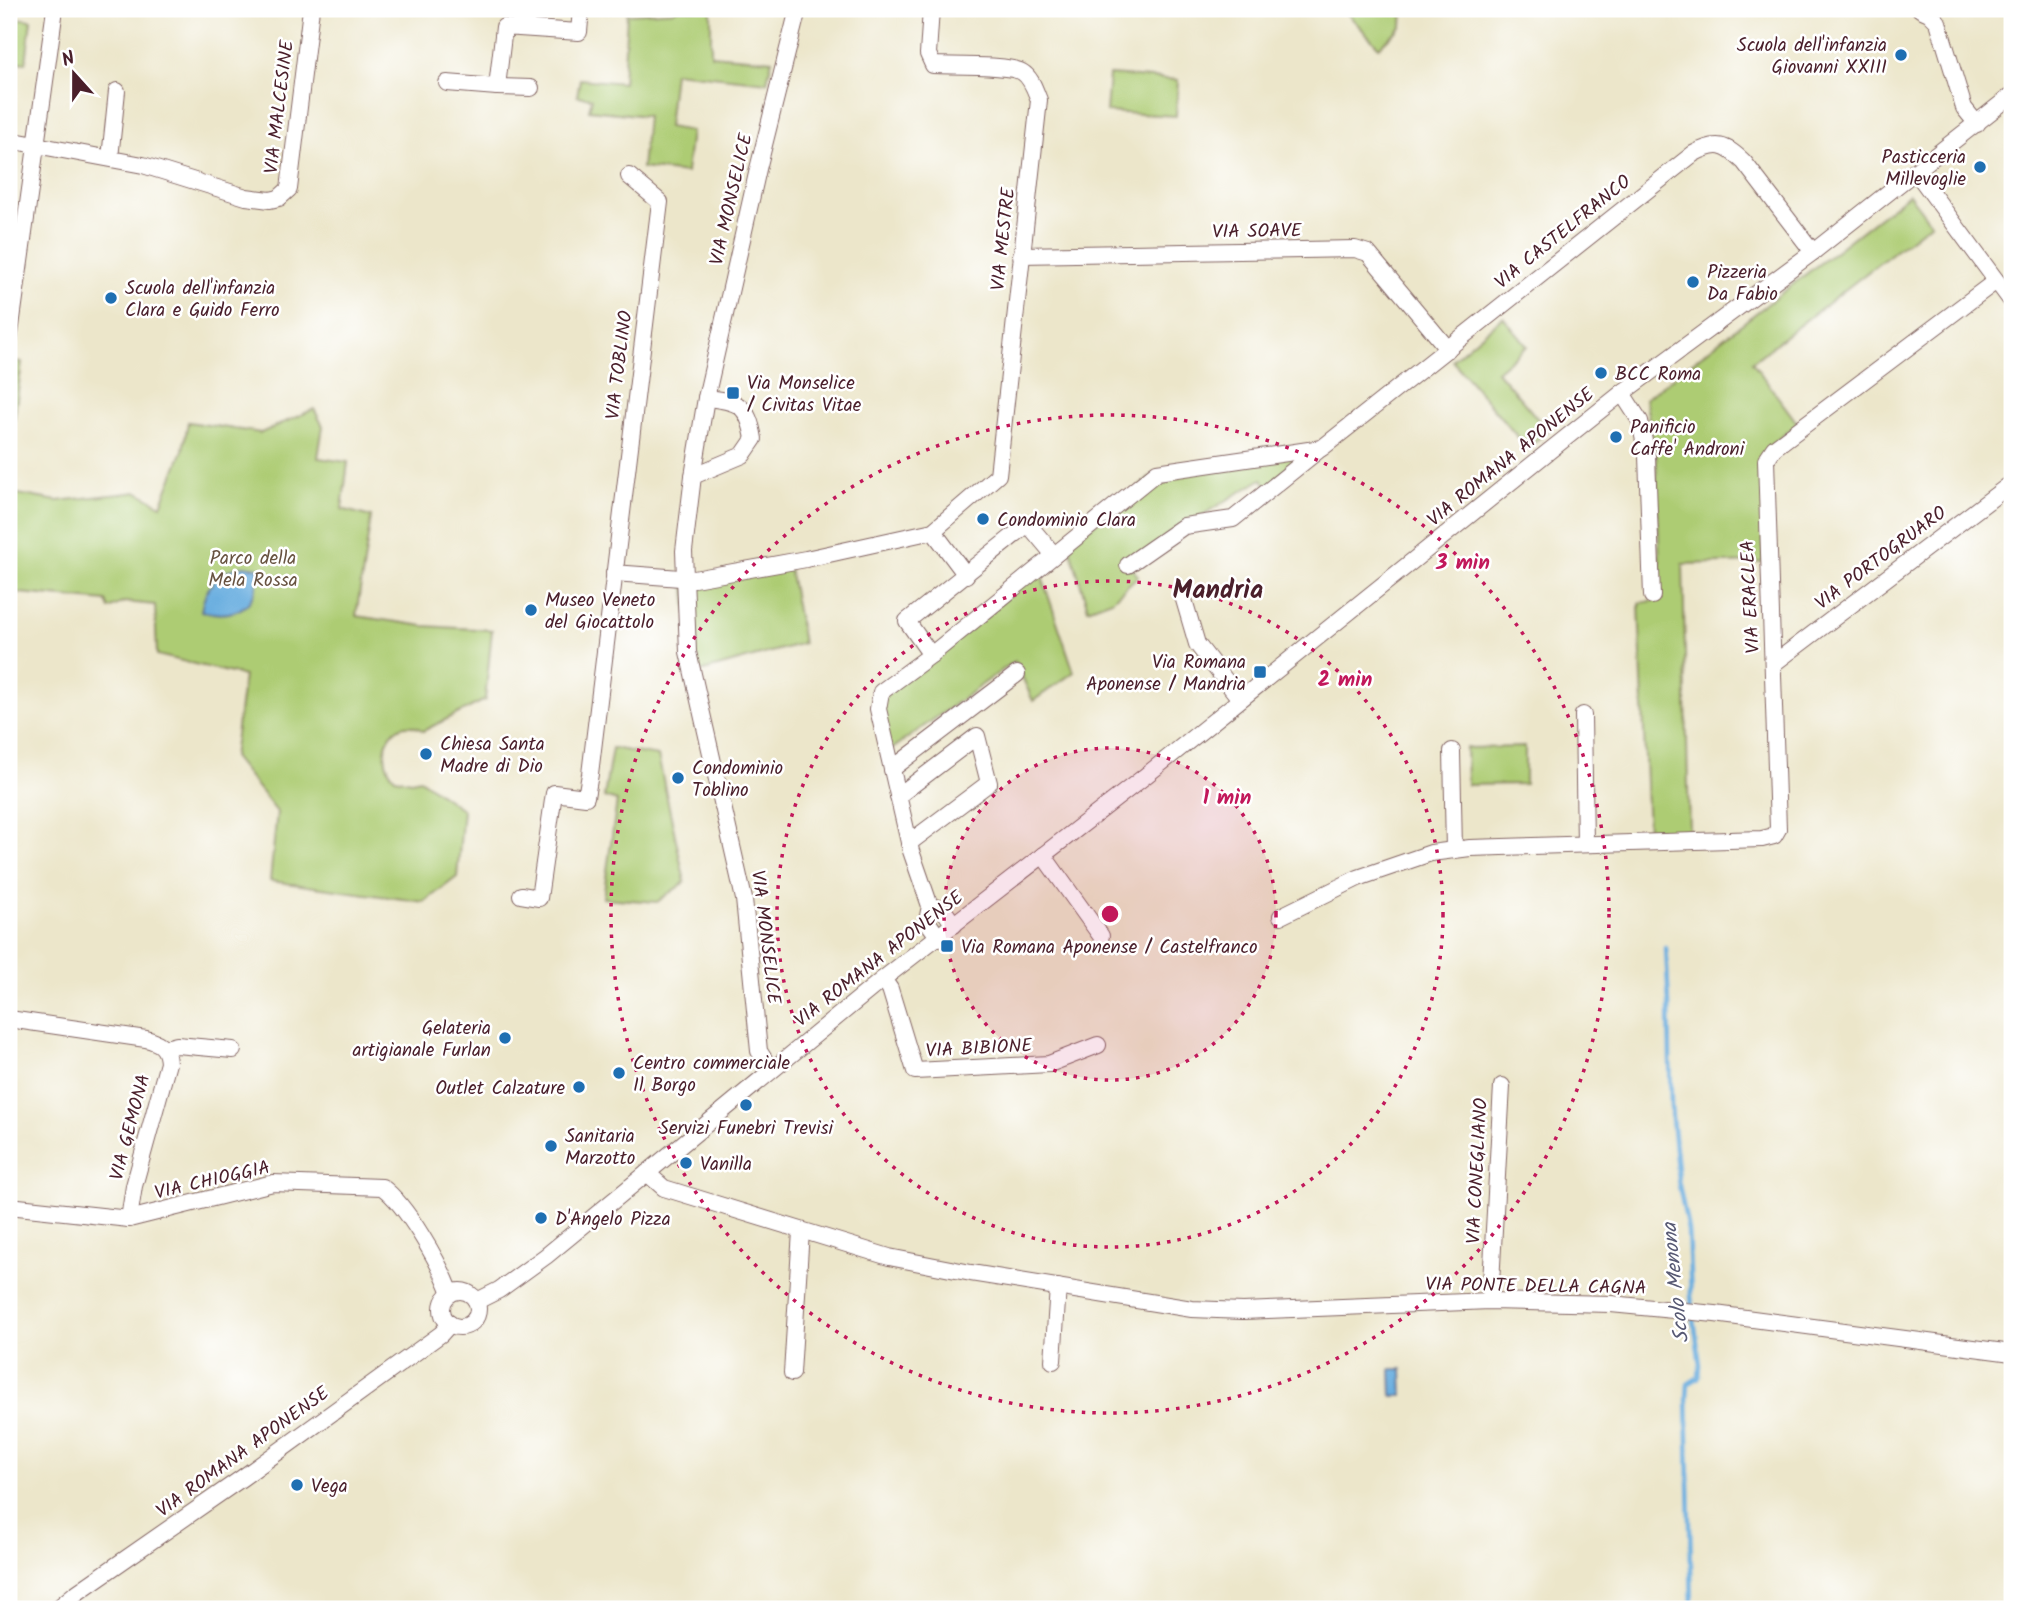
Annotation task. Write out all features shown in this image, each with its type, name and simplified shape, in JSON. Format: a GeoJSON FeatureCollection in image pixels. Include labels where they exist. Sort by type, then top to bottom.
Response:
{"type":"FeatureCollection","features":[{"type":"Feature","properties":{"kind":"street"},"geometry":{"type":"LineString","coordinates":[[9,341],[55,9]]}},
{"type":"Feature","properties":{"kind":"street","name":"VIA MALCESINE"},"geometry":{"type":"LineString","coordinates":[[9,140],[110,158],[177,174],[246,197],[270,200],[279,198],[289,189],[311,9]]}},
{"type":"Feature","properties":{"kind":"street"},"geometry":{"type":"LineString","coordinates":[[497,88],[504,27],[579,32],[581,9]]}},
{"type":"Feature","properties":{"kind":"street","name":"VIA MONSELICE"},"geometry":{"type":"LineString","coordinates":[[771,1070],[759,1051],[744,899],[688,652],[684,551],[706,398],[758,169],[798,9]]}},
{"type":"Feature","properties":{"kind":"street","name":"VIA MESTRE"},"geometry":{"type":"LineString","coordinates":[[684,579],[806,559],[933,531],[998,475],[1039,100],[1033,85],[1023,72],[933,65],[928,54],[931,9]]}},
{"type":"Feature","properties":{"kind":"street"},"geometry":{"type":"LineString","coordinates":[[1920,9],[1938,22],[1964,108],[1977,124]]}},
{"type":"Feature","properties":{"kind":"street"},"geometry":{"type":"LineString","coordinates":[[447,83],[531,88]]}},
{"type":"Feature","properties":{"kind":"street"},"geometry":{"type":"LineString","coordinates":[[110,158],[117,91]]}},
{"type":"Feature","properties":{"kind":"street","name":"VIA ROMANA APONENSE"},"geometry":{"type":"LineString","coordinates":[[57,1609],[441,1334],[450,1324],[463,1327],[472,1323],[478,1311],[477,1301],[499,1290],[546,1256],[884,979],[1622,393],[1813,252],[2012,95]]}},
{"type":"Feature","properties":{"kind":"street","name":"VIA CASTELFRANCO"},"geometry":{"type":"LineString","coordinates":[[1128,565],[1184,526],[1233,519],[1693,153],[1706,147],[1721,145],[1744,162],[1813,252]]}},
{"type":"Feature","properties":{"kind":"street"},"geometry":{"type":"LineString","coordinates":[[1916,172],[2012,302]]}},
{"type":"Feature","properties":{"kind":"street","name":"VIA TOBLINO"},"geometry":{"type":"LineString","coordinates":[[521,895],[540,898],[554,793],[586,797],[660,202],[629,176]]}},
{"type":"Feature","properties":{"kind":"street","name":"VIA SOAVE"},"geometry":{"type":"LineString","coordinates":[[1021,255],[1355,248],[1368,253],[1448,349]]}},
{"type":"Feature","properties":{"kind":"street","name":"VIA ERACLEA"},"geometry":{"type":"LineString","coordinates":[[1281,916],[1358,878],[1431,853],[1585,844],[1762,839],[1774,836],[1778,829],[1766,460],[1774,448],[1996,281]]}},
{"type":"Feature","properties":{"kind":"street"},"geometry":{"type":"LineString","coordinates":[[1622,393],[1640,421],[1647,456],[1652,596]]}},
{"type":"Feature","properties":{"kind":"street"},"geometry":{"type":"LineString","coordinates":[[693,477],[743,455],[754,439],[752,426],[741,405],[732,401],[706,398]]}},
{"type":"Feature","properties":{"kind":"street","name":"VIA CASTELFRANCO"},"geometry":{"type":"LineString","coordinates":[[939,938],[927,921],[930,906],[909,843],[878,709],[881,692],[932,655],[1157,472],[1322,448]]}},
{"type":"Feature","properties":{"kind":"street","name":"VIA PORTOGRUARO"},"geometry":{"type":"LineString","coordinates":[[1773,664],[2012,483]]}},
{"type":"Feature","properties":{"kind":"street"},"geometry":{"type":"LineString","coordinates":[[932,655],[907,621],[1028,524],[1054,555]]}},
{"type":"Feature","properties":{"kind":"street"},"geometry":{"type":"LineString","coordinates":[[933,531],[966,575]]}},
{"type":"Feature","properties":{"kind":"street"},"geometry":{"type":"LineString","coordinates":[[614,573],[684,579]]}},
{"type":"Feature","properties":{"kind":"street"},"geometry":{"type":"LineString","coordinates":[[1182,593],[1198,644],[1240,699]]}},
{"type":"Feature","properties":{"kind":"street"},"geometry":{"type":"LineString","coordinates":[[892,769],[1017,674]]}},
{"type":"Feature","properties":{"kind":"street"},"geometry":{"type":"LineString","coordinates":[[909,843],[989,783],[970,710]]}},
{"type":"Feature","properties":{"kind":"street"},"geometry":{"type":"LineString","coordinates":[[1583,715],[1585,844]]}},
{"type":"Feature","properties":{"kind":"street"},"geometry":{"type":"LineString","coordinates":[[898,796],[977,736]]}},
{"type":"Feature","properties":{"kind":"street"},"geometry":{"type":"LineString","coordinates":[[1452,751],[1454,850]]}},
{"type":"Feature","properties":{"kind":"street"},"geometry":{"type":"LineString","coordinates":[[1043,855],[1101,936]]}},
{"type":"Feature","properties":{"kind":"street"},"geometry":{"type":"LineString","coordinates":[[930,906],[943,909],[954,925]]}},
{"type":"Feature","properties":{"kind":"street","name":"VIA BIBIONE"},"geometry":{"type":"LineString","coordinates":[[884,979],[890,989],[915,1071],[1049,1064],[1098,1045]]}},
{"type":"Feature","properties":{"kind":"street"},"geometry":{"type":"LineString","coordinates":[[9,1019],[146,1039],[158,1042],[164,1048],[177,1045],[233,1050]]}},
{"type":"Feature","properties":{"kind":"street","name":"VIA GEMONA"},"geometry":{"type":"LineString","coordinates":[[129,1219],[134,1186],[168,1063],[164,1048]]}},
{"type":"Feature","properties":{"kind":"street","name":"VIA CONEGLIANO"},"geometry":{"type":"LineString","coordinates":[[1490,1301],[1502,1086]]}},
{"type":"Feature","properties":{"kind":"street","name":"VIA PONTE DELLA CAGNA"},"geometry":{"type":"LineString","coordinates":[[647,1173],[664,1188],[889,1257],[1192,1309],[1230,1311],[1490,1301],[1611,1304],[2012,1353]]}},
{"type":"Feature","properties":{"kind":"street","name":"VIA CHIOGGIA"},"geometry":{"type":"LineString","coordinates":[[9,1206],[129,1219],[273,1183],[383,1188],[401,1206],[425,1242],[451,1293]]}},
{"type":"Feature","properties":{"kind":"street"},"geometry":{"type":"LineString","coordinates":[[792,1373],[802,1231]]}},
{"type":"Feature","properties":{"kind":"street"},"geometry":{"type":"LineString","coordinates":[[1053,1361],[1058,1287]]}},
{"type":"Feature","properties":{"kind":"street"},"geometry":{"type":"LineString","coordinates":[[450,1324],[445,1320],[442,1308],[443,1302],[451,1293],[468,1293],[477,1301]]}},
{"type":"Feature","properties":{"kind":"green space"},"geometry":{"type":"Polygon","coordinates":[[[674,9],[711,9],[711,55],[772,60],[767,82],[674,72],[668,127],[691,131],[686,173],[642,168],[647,116],[589,110],[592,98],[577,96],[580,79],[623,83],[627,14],[674,9]]]}},
{"type":"Feature","properties":{"kind":"green space"},"geometry":{"type":"Polygon","coordinates":[[[1343,9],[1403,9],[1402,26],[1379,47],[1343,9]]]}},
{"type":"Feature","properties":{"kind":"green space"},"geometry":{"type":"Polygon","coordinates":[[[9,17],[31,20],[26,63],[9,61],[9,17]]]}},
{"type":"Feature","properties":{"kind":"green space"},"geometry":{"type":"Polygon","coordinates":[[[1109,75],[1178,80],[1176,116],[1106,112],[1109,75]]]}},
{"type":"Feature","properties":{"kind":"green space"},"geometry":{"type":"Polygon","coordinates":[[[1909,194],[1931,223],[1752,362],[1798,424],[1769,446],[1763,562],[1683,564],[1689,832],[1648,835],[1639,603],[1661,600],[1656,455],[1645,399],[1909,194]]]}},
{"type":"Feature","properties":{"kind":"green space"},"geometry":{"type":"Polygon","coordinates":[[[1503,317],[1527,346],[1497,371],[1548,431],[1527,448],[1452,360],[1503,317]]]}},
{"type":"Feature","properties":{"kind":"green space"},"geometry":{"type":"Polygon","coordinates":[[[9,360],[22,362],[9,457],[9,360]]]}},
{"type":"Feature","properties":{"kind":"green space","name":"Parco della Mela Rossa"},"geometry":{"type":"Polygon","coordinates":[[[314,409],[323,426],[318,458],[348,462],[342,509],[371,517],[356,616],[424,626],[492,630],[485,700],[423,731],[413,726],[403,726],[396,730],[386,747],[388,768],[395,778],[411,781],[420,779],[463,810],[457,877],[424,902],[270,881],[277,812],[233,757],[244,676],[157,655],[155,605],[124,602],[109,609],[106,601],[9,592],[9,482],[12,493],[57,501],[138,492],[161,505],[183,450],[188,422],[261,433],[314,409]]]}},
{"type":"Feature","properties":{"kind":"green space"},"geometry":{"type":"Polygon","coordinates":[[[1322,448],[1269,490],[1262,479],[1184,526],[1129,565],[1138,576],[1112,600],[1088,609],[1069,544],[1157,472],[1322,448]]]}},
{"type":"Feature","properties":{"kind":"green space"},"geometry":{"type":"Polygon","coordinates":[[[788,562],[803,643],[693,674],[684,579],[788,562]]]}},
{"type":"Feature","properties":{"kind":"green space"},"geometry":{"type":"Polygon","coordinates":[[[1039,568],[1074,672],[1033,701],[1015,661],[888,752],[881,692],[1039,568]]]}},
{"type":"Feature","properties":{"kind":"green space"},"geometry":{"type":"Polygon","coordinates":[[[1525,747],[1525,784],[1467,785],[1466,748],[1525,747]]]}},
{"type":"Feature","properties":{"kind":"green space"},"geometry":{"type":"Polygon","coordinates":[[[612,748],[658,756],[685,882],[657,902],[603,898],[617,801],[604,797],[612,748]]]}},
{"type":"Feature","properties":{"kind":"water"},"geometry":{"type":"Polygon","coordinates":[[[244,566],[259,568],[255,592],[250,601],[244,607],[226,613],[201,611],[206,594],[214,581],[227,571],[244,566]]]}},
{"type":"Feature","properties":{"kind":"water"},"geometry":{"type":"Polygon","coordinates":[[[1391,1369],[1402,1369],[1403,1396],[1392,1396],[1391,1369]]]}},
{"type":"Feature","properties":{"kind":"waterway","name":"Scolo Menona"},"geometry":{"type":"LineString","coordinates":[[1666,948],[1671,1107],[1678,1180],[1688,1230],[1691,1296],[1700,1365],[1699,1377],[1688,1384],[1687,1398],[1692,1609]]}},
{"type":"Feature","properties":{"kind":"place","name":"Scuola dell'infanzia Giovanni XXIII"},"geometry":{"type":"Point","coordinates":[1901,55]}},
{"type":"Feature","properties":{"kind":"place","name":"Pasticceria Millevoglie"},"geometry":{"type":"Point","coordinates":[1980,167]}},
{"type":"Feature","properties":{"kind":"place","name":"Pizzeria Da Fabio"},"geometry":{"type":"Point","coordinates":[1693,282]}},
{"type":"Feature","properties":{"kind":"place","name":"Scuola dell'infanzia Clara e Guido Ferro"},"geometry":{"type":"Point","coordinates":[111,298]}},
{"type":"Feature","properties":{"kind":"place","name":"BCC Roma"},"geometry":{"type":"Point","coordinates":[1601,373]}},
{"type":"Feature","properties":{"kind":"place","name":"Via Monselice / Civitas Vitae"},"geometry":{"type":"Point","coordinates":[733,393]}},
{"type":"Feature","properties":{"kind":"place","name":"Panificio Caffe' Androni"},"geometry":{"type":"Point","coordinates":[1616,437]}},
{"type":"Feature","properties":{"kind":"place","name":"Condominio Clara"},"geometry":{"type":"Point","coordinates":[983,519]}},
{"type":"Feature","properties":{"kind":"place","name":"Museo Veneto del Giocattolo"},"geometry":{"type":"Point","coordinates":[531,610]}},
{"type":"Feature","properties":{"kind":"place","name":"Via Romana Aponense / Mandria"},"geometry":{"type":"Point","coordinates":[1260,672]}},
{"type":"Feature","properties":{"kind":"place","name":"Chiesa Santa Madre di Dio"},"geometry":{"type":"Point","coordinates":[426,754]}},
{"type":"Feature","properties":{"kind":"place","name":"Condominio Toblino"},"geometry":{"type":"Point","coordinates":[678,778]}},
{"type":"Feature","properties":{"kind":"place","name":"Via Romana Aponense / Castelfranco"},"geometry":{"type":"Point","coordinates":[947,946]}},
{"type":"Feature","properties":{"kind":"place","name":"Gelateria artigianale Furlan"},"geometry":{"type":"Point","coordinates":[505,1038]}},
{"type":"Feature","properties":{"kind":"place","name":"Centro commerciale Il Borgo"},"geometry":{"type":"Point","coordinates":[619,1073]}},
{"type":"Feature","properties":{"kind":"place","name":"Outlet Calzature"},"geometry":{"type":"Point","coordinates":[579,1087]}},
{"type":"Feature","properties":{"kind":"place","name":"Servizi Funebri Trevisi"},"geometry":{"type":"Point","coordinates":[746,1105]}},
{"type":"Feature","properties":{"kind":"place","name":"Sanitaria Marzotto"},"geometry":{"type":"Point","coordinates":[551,1146]}},
{"type":"Feature","properties":{"kind":"place","name":"Vanilla"},"geometry":{"type":"Point","coordinates":[686,1163]}},
{"type":"Feature","properties":{"kind":"place","name":"D'Angelo Pizza"},"geometry":{"type":"Point","coordinates":[541,1218]}},
{"type":"Feature","properties":{"kind":"place","name":"Vega"},"geometry":{"type":"Point","coordinates":[297,1485]}},
{"type":"Feature","properties":{"kind":"district","name":"Mandria"},"geometry":{"type":"Point","coordinates":[1218,589]}}]}
